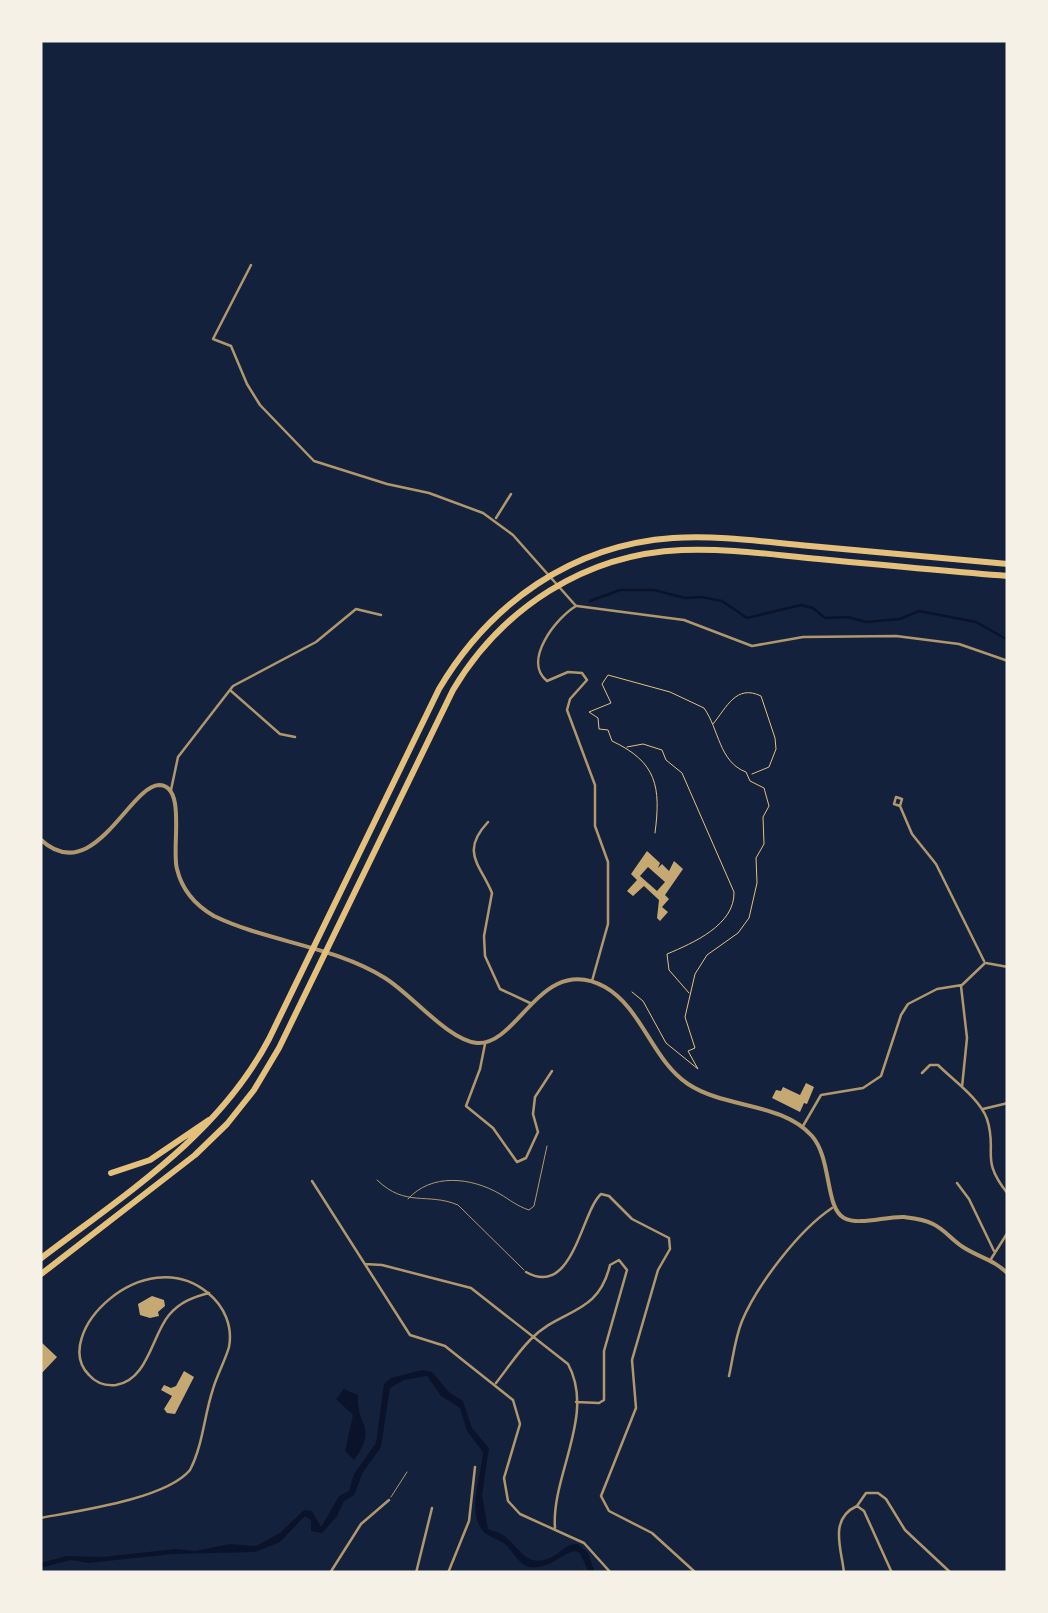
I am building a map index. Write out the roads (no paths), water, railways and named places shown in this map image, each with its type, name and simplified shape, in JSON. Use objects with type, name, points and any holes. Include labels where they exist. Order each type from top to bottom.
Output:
[{"type":"highway","points":[[40,1259],[180,1150],[226,1107],[244,1083],[274,1030],[440,689],[472,640],[525,590],[568,565],[626,545],[688,538],[1008,564]]},
{"type":"highway","points":[[40,1274],[195,1154],[247,1099],[278,1048],[453,690],[486,642],[533,600],[577,575],[635,556],[696,549],[1008,576]]},
{"type":"highway","points":[[111,1172],[140,1165],[162,1153],[226,1107]]},
{"type":"street","points":[[251,266],[213,339],[231,346],[260,406],[314,461],[387,484],[430,492],[494,520],[513,535],[576,606],[684,620],[752,646],[803,637],[887,636],[959,644],[1008,660]]},
{"type":"street","points":[[494,520],[511,494]]},
{"type":"street","points":[[576,606],[549,633],[539,667],[547,681],[572,672],[582,673],[586,678],[585,685],[570,699],[567,710],[595,785],[595,826],[607,856],[610,889],[607,930],[591,982]]},
{"type":"street","points":[[381,614],[356,610],[316,642],[237,682],[178,757],[171,790],[176,802],[175,863],[190,897],[214,916],[362,966],[392,982],[459,1037],[485,1043],[503,1034],[530,1002],[557,986],[591,982],[617,997],[660,1057],[686,1082],[714,1096],[778,1114],[802,1127],[824,1156],[833,1208],[844,1218],[924,1220],[1008,1274]]},
{"type":"street","points":[[230,690],[280,734],[294,737]]},
{"type":"street","points":[[40,838],[58,851],[80,850],[116,824],[150,787],[162,785],[171,790]]},
{"type":"street","points":[[900,806],[912,834],[936,864],[985,963]]},
{"type":"street","points":[[488,822],[478,835],[474,855],[492,899],[486,922],[485,956],[500,989],[530,1002]]},
{"type":"street","points":[[40,867],[40,886]]},
{"type":"street","points":[[802,1127],[822,1094],[857,1090],[881,1076],[901,1015],[910,1001],[937,989],[962,985],[985,963]]},
{"type":"street","points":[[985,963],[1008,968]]},
{"type":"street","points":[[962,985],[960,996],[968,1038],[962,1089]]},
{"type":"street","points":[[485,1043],[480,1070],[466,1106],[493,1128],[517,1162],[526,1158],[538,1132],[534,1101],[552,1071]]},
{"type":"street","points":[[922,1073],[936,1064],[981,1110],[988,1126],[991,1170],[1008,1194]]},
{"type":"street","points":[[981,1110],[1008,1103]]},
{"type":"street","points":[[312,1181],[411,1336],[446,1346],[513,1400],[520,1418],[504,1478],[506,1496],[520,1514],[584,1543],[611,1573]]},
{"type":"street","points":[[957,1183],[970,1200],[994,1251]]},
{"type":"street","points":[[526,1272],[535,1278],[546,1277],[562,1266],[582,1238],[594,1201],[601,1194],[609,1196],[632,1219],[668,1238],[670,1249],[658,1270],[632,1360],[636,1405],[601,1496],[609,1510],[652,1534],[696,1573]]},
{"type":"street","points":[[729,1376],[740,1326],[756,1295],[796,1243],[833,1208]]},
{"type":"street","points":[[991,1261],[1008,1232]]},
{"type":"street","points":[[495,1385],[534,1335],[596,1297],[612,1262],[617,1260],[625,1263],[626,1275],[604,1351],[604,1400],[575,1402]]},
{"type":"street","points":[[365,1264],[373,1262],[465,1285],[534,1335],[570,1367],[574,1435],[555,1499],[555,1529]]},
{"type":"street","points":[[40,1518],[158,1492],[186,1474],[196,1457],[212,1390],[230,1343],[226,1316],[208,1293],[191,1282],[170,1277],[148,1277],[128,1284],[108,1300],[84,1332],[79,1350],[82,1367],[90,1378],[118,1385],[128,1381],[140,1369],[172,1311],[189,1299],[208,1293]]},
{"type":"street","points":[[448,1573],[469,1521],[475,1467]]},
{"type":"street","points":[[844,1573],[838,1530],[846,1512],[866,1493],[880,1494],[894,1508],[904,1530],[951,1573]]},
{"type":"street","points":[[330,1573],[361,1524],[389,1500]]},
{"type":"street","points":[[856,1506],[864,1511],[892,1573]]},
{"type":"street","points":[[416,1573],[432,1508]]},
{"type":"lane","points":[[408,1199],[415,1190],[436,1181],[460,1181],[488,1188],[528,1210],[534,1206],[547,1146]]},
{"type":"lane","points":[[378,1180],[408,1199],[446,1200],[458,1205],[526,1272]]},
{"type":"lane","points":[[389,1500],[407,1472]]},
{"type":"water","points":[[422,1370],[432,1372],[450,1393],[463,1401],[472,1428],[489,1448],[482,1495],[488,1529],[504,1536],[526,1557],[536,1561],[578,1544],[588,1553],[595,1573],[589,1573],[580,1553],[575,1551],[544,1566],[529,1567],[505,1544],[482,1530],[475,1502],[483,1452],[467,1431],[460,1408],[441,1396],[427,1376],[404,1380],[390,1388],[381,1447],[363,1472],[354,1495],[344,1501],[322,1533],[311,1531],[311,1520],[305,1516],[280,1542],[255,1552],[173,1554],[88,1563],[71,1560],[40,1568],[40,1563],[67,1556],[195,1551],[230,1544],[256,1546],[280,1533],[304,1510],[312,1511],[321,1527],[339,1496],[349,1491],[354,1474],[376,1443],[384,1384],[391,1378]]},
{"type":"water","points":[[344,1389],[358,1395],[366,1433],[354,1460],[345,1451],[353,1415],[336,1399]]},
{"type":"waterway","points":[[590,601],[620,590],[654,590],[722,601],[747,618],[801,605],[813,608],[825,618],[848,617],[866,622],[900,619],[919,611],[976,622],[1008,640]]}]
